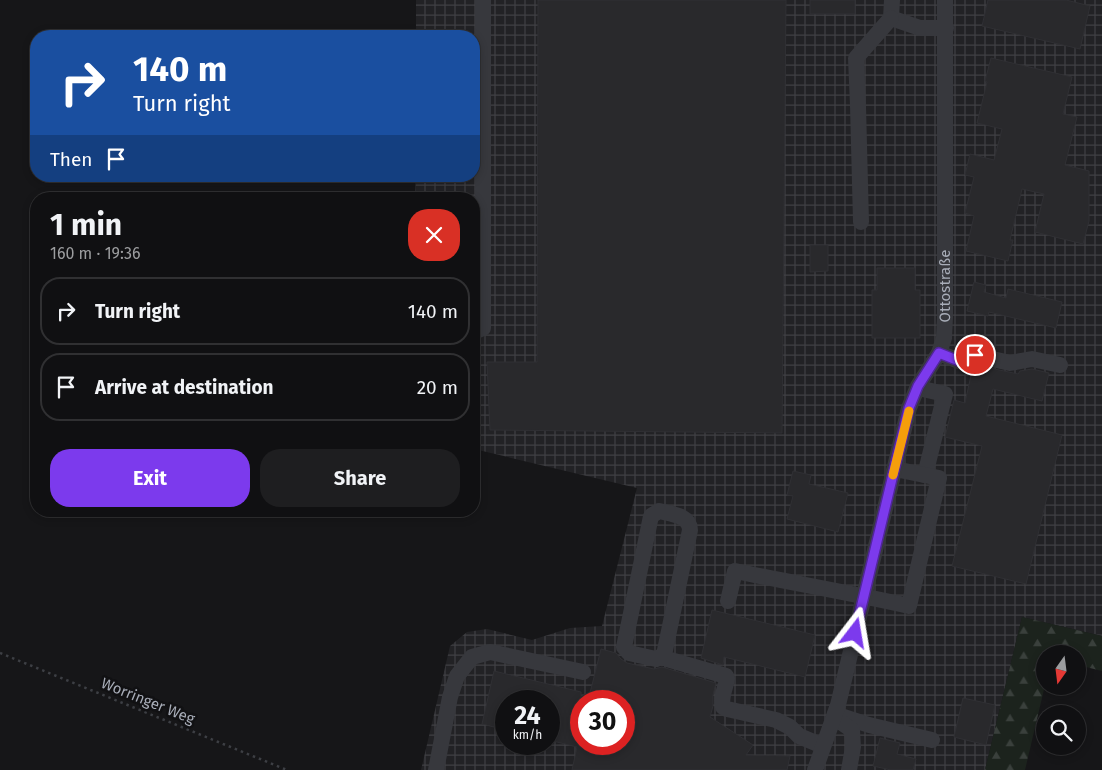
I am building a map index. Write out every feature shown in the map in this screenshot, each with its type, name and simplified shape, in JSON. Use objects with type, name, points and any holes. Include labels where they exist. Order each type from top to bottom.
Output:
[{"type":"street","points":[[480,329],[483,328],[483,0]]},
{"type":"street","points":[[861,222],[856,58],[891,18],[892,0]]},
{"type":"street","name":"Ottostraße","points":[[815,770],[835,712],[909,408],[918,388],[939,353],[944,338],[946,0]]},
{"type":"street","points":[[891,18],[920,28],[946,28]]},
{"type":"street","points":[[939,353],[959,361],[975,355],[1010,363],[1032,359],[1060,365]]},
{"type":"street","points":[[918,388],[945,394],[925,476]]},
{"type":"street","points":[[728,601],[735,571],[909,606],[939,478],[895,469]]},
{"type":"street","points":[[659,511],[681,516],[688,520],[690,525],[664,656],[656,659],[629,653],[624,647],[651,516],[659,511]]},
{"type":"street","points":[[436,770],[450,697],[457,676],[472,657],[490,652],[583,672]]},
{"type":"street","points":[[664,656],[667,659],[726,676],[721,702],[723,707],[776,720],[790,727],[800,736],[823,746]]},
{"type":"street","points":[[835,712],[869,725],[932,740]]},
{"type":"street","points":[[835,712],[852,730],[853,747],[849,770]]},
{"type":"path","name":"Worringer Weg","points":[[0,652],[287,770]]},
{"type":"shaded area","points":[[416,0],[1102,0],[1102,636],[1022,617],[985,770],[421,770],[450,646],[467,632],[487,629],[532,640],[570,628],[602,626],[637,488],[480,450],[480,192],[415,192],[416,182],[480,182],[480,30],[416,30]]},
{"type":"green space","points":[[1022,617],[1102,636],[1102,671],[1086,667],[1086,645],[1036,645],[1036,695],[1043,695],[1040,705],[1036,705],[1036,723],[1025,770],[985,770]]},
{"type":"building","points":[[538,0],[786,0],[782,433],[490,430],[487,362],[537,362]]},
{"type":"building","points":[[810,0],[855,0],[855,14],[810,14]]},
{"type":"building","points":[[988,0],[1066,0],[1090,6],[1080,49],[982,26]]},
{"type":"building","points":[[991,58],[1072,77],[1063,114],[1077,117],[1065,165],[1089,171],[1089,221],[1083,244],[1035,232],[1044,194],[1022,189],[1010,240],[1013,240],[1008,261],[966,251],[974,216],[965,213],[974,177],[965,175],[970,154],[994,160],[1002,129],[977,123]]},
{"type":"building","points":[[810,245],[828,245],[828,271],[810,272]]},
{"type":"building","points":[[877,268],[915,268],[915,290],[920,290],[920,338],[872,338],[872,290],[877,290]]},
{"type":"building","points":[[974,282],[986,285],[984,292],[1006,298],[1008,289],[1062,302],[1056,328],[989,312],[988,316],[967,311]]},
{"type":"building","points":[[976,365],[1018,374],[1020,371],[1032,369],[1049,373],[1042,401],[993,389],[986,416],[1062,435],[1026,584],[952,566],[982,446],[945,437],[954,400],[965,403],[973,366]]},
{"type":"building","points":[[793,471],[811,475],[809,484],[848,493],[838,532],[787,519],[793,496],[787,495]]},
{"type":"building","points":[[712,610],[815,635],[805,677],[724,657],[723,665],[701,658]]},
{"type":"building","points":[[601,649],[616,653],[627,663],[654,669],[662,667],[716,683],[710,717],[753,745],[746,755],[790,756],[787,770],[572,770],[575,755],[635,755],[635,690],[591,690]]},
{"type":"building","points":[[494,671],[573,690],[570,690],[570,745],[560,743],[560,690],[495,690],[495,727],[482,724]]},
{"type":"building","points":[[963,698],[995,705],[986,745],[954,737]]},
{"type":"building","points":[[880,738],[900,743],[897,754],[916,759],[913,770],[891,770],[873,766]]},
{"type":"slow traffic","points":[[893,475],[909,411]]},
{"type":"route","points":[[855,633],[909,408],[918,386],[939,353],[959,361],[975,355]]}]
